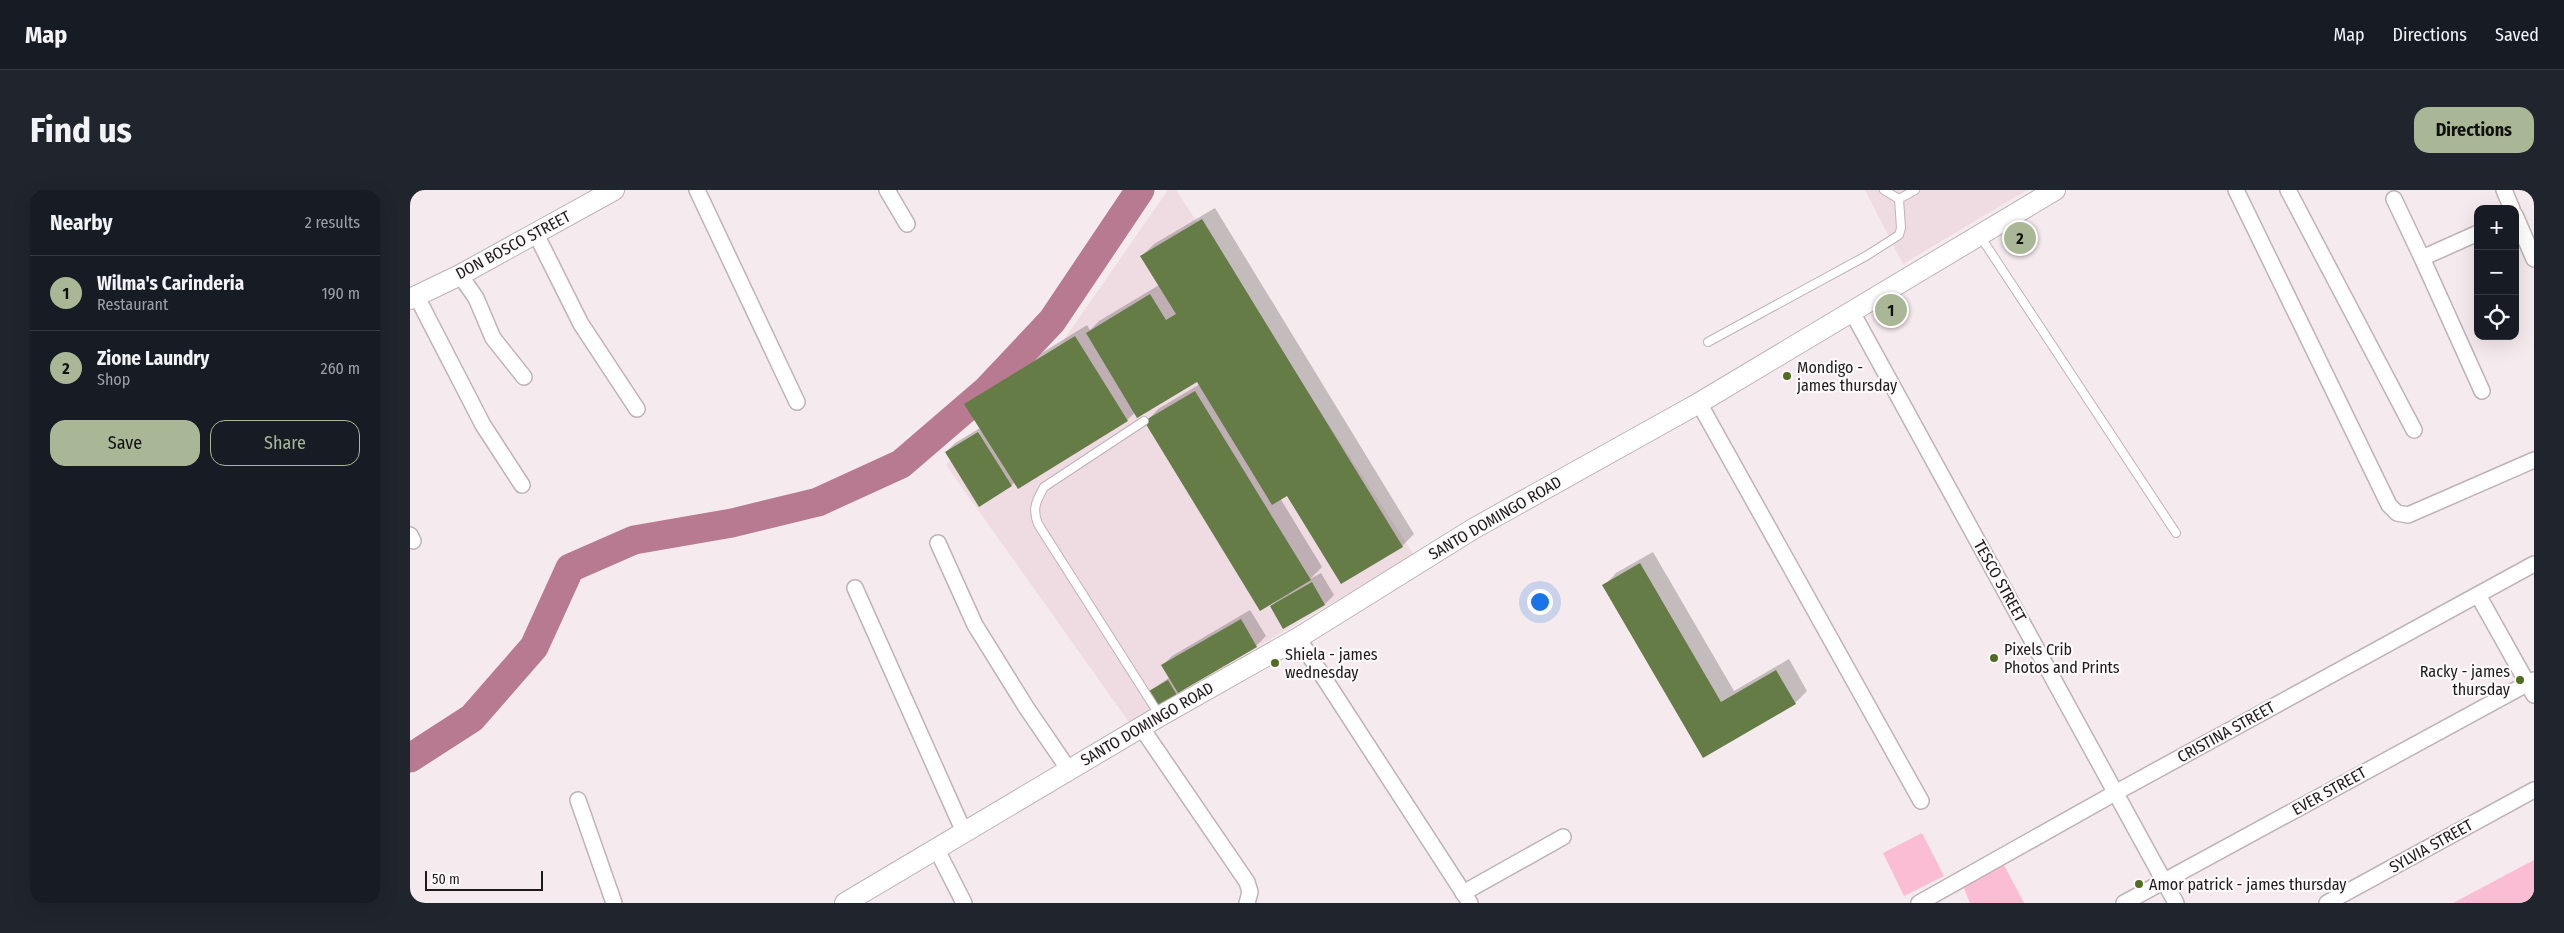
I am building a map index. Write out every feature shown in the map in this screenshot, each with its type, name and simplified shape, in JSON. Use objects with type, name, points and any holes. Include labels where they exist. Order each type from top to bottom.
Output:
[{"type":"street","name":"DON BOSCO STREET","points":[[413,297],[460,275],[614,190]]},
{"type":"street","points":[[697,190],[797,402]]},
{"type":"street","points":[[887,190],[907,224]]},
{"type":"street","name":"SANTO DOMINGO ROAD","points":[[845,903],[1141,727],[1298,638],[1473,529],[1699,403],[2055,190]]},
{"type":"street","points":[[2236,190],[2389,504],[2397,513],[2408,515],[2534,460]]},
{"type":"street","points":[[2288,190],[2414,430]]},
{"type":"street","points":[[2504,190],[2510,205]]},
{"type":"street","points":[[2394,198],[2482,391]]},
{"type":"street","points":[[2519,225],[2534,259]]},
{"type":"street","points":[[536,234],[581,324],[637,409]]},
{"type":"street","points":[[2422,258],[2474,235]]},
{"type":"street","points":[[460,275],[476,298],[494,338],[524,377]]},
{"type":"street","points":[[413,297],[483,425],[522,485]]},
{"type":"street","name":"TESCO STREET","points":[[1852,312],[2176,903]]},
{"type":"street","points":[[1699,403],[1922,801]]},
{"type":"street","points":[[938,543],[975,625],[1026,707],[1069,770]]},
{"type":"street","name":"CRISTINA STREET","points":[[1919,903],[2534,564]]},
{"type":"street","points":[[855,588],[964,832]]},
{"type":"street","points":[[2478,594],[2532,686]]},
{"type":"street","points":[[1298,638],[1467,898],[1563,837]]},
{"type":"street","name":"EVER STREET","points":[[2124,903],[2532,686]]},
{"type":"street","points":[[1141,727],[1247,882],[1250,892],[1248,903]]},
{"type":"street","name":"SYLVIA STREET","points":[[2327,903],[2534,790]]},
{"type":"street","points":[[578,800],[614,903]]},
{"type":"street","points":[[937,850],[964,903]]},
{"type":"lane","points":[[1884,190],[1899,199]]},
{"type":"lane","points":[[1899,199],[1915,190]]},
{"type":"lane","points":[[1708,342],[1866,256],[1899,235],[1901,228],[1899,199]]},
{"type":"lane","points":[[1979,235],[2176,534]]},
{"type":"lane","points":[[1144,421],[1044,487],[1036,500],[1034,512],[1038,524],[1160,716]]},
{"type":"shaded area","points":[[1168,190],[1176,190],[1414,555],[1129,722],[946,465],[992,422],[1052,357]]},
{"type":"shaded area","points":[[1865,190],[2027,190],[1903,264]]},
{"type":"shaded area","points":[[1922,833],[1944,876],[1904,896],[1883,853]]},
{"type":"shaded area","points":[[2534,860],[2534,903],[2453,903]]},
{"type":"shaded area","points":[[2004,865],[2024,903],[1970,903],[1963,886]]},
{"type":"building","points":[[1202,219],[1403,547],[1341,584],[1287,496],[1272,505],[1197,382],[1137,418],[1086,333],[1150,294],[1166,320],[1176,314],[1140,256]]},
{"type":"building","points":[[1075,336],[1128,421],[1018,489],[964,404]]},
{"type":"building","points":[[1195,391],[1311,580],[1260,611],[1144,421]]},
{"type":"building","points":[[978,432],[1012,486],[979,507],[945,452]]},
{"type":"building","points":[[1640,563],[1721,702],[1776,670],[1796,704],[1703,758],[1602,585]]},
{"type":"building","points":[[1312,582],[1325,605],[1283,629],[1270,606]]},
{"type":"building","points":[[1241,619],[1257,647],[1178,693],[1161,665]]},
{"type":"building","points":[[1168,680],[1180,700],[1155,715],[1142,695]]},
{"type":"waterway","points":[[410,758],[472,718],[534,647],[570,568],[634,540],[732,523],[818,502],[901,464],[987,390],[1052,321],[1140,190]]},
{"type":"place","name":"Zione Laundry","points":[[2020,238]]},
{"type":"place","name":"Wilma's Carinderia","points":[[1891,310]]},
{"type":"place","name":"Mondigo - james thursday","points":[[1787,376]]},
{"type":"place","name":"Pixels Crib Photos and Prints","points":[[1994,658]]},
{"type":"place","name":"Shiela - james wednesday","points":[[1275,663]]},
{"type":"place","name":"Racky - james thursday","points":[[2520,680]]},
{"type":"place","name":"Amor patrick - james thursday","points":[[2139,884]]}]
